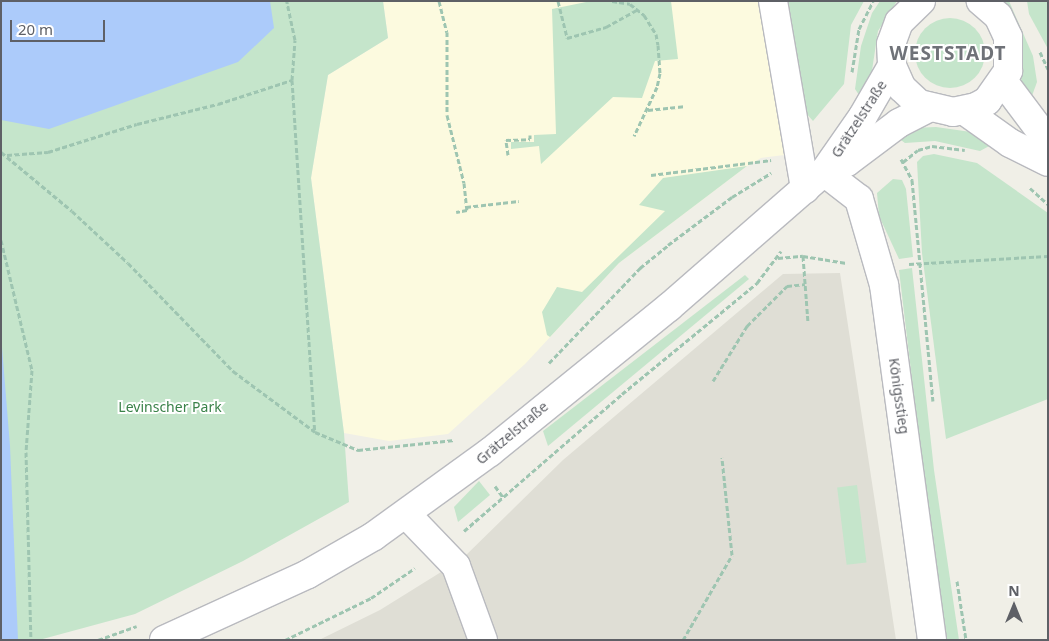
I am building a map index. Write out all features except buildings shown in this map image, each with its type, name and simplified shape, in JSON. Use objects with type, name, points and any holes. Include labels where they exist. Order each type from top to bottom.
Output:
[{"type":"street","points":[[773,1],[800,156],[814,180]]},
{"type":"street","points":[[920,1],[899,22],[891,44],[892,66],[902,88],[919,104],[930,108],[964,111],[1010,143],[1048,162]]},
{"type":"street","points":[[964,111],[987,100],[1003,81],[1010,60],[1008,37],[998,16],[981,1]]},
{"type":"street","name":"Grätzelstraße","points":[[164,640],[308,574],[374,536],[490,452],[669,306],[814,180],[863,116],[892,66]]},
{"type":"street","points":[[1003,81],[1048,141]]},
{"type":"street","name":"Grätzelstraße","points":[[814,180],[847,162],[899,123],[930,108]]},
{"type":"street","name":"Königsstieg","points":[[814,180],[859,199],[884,285],[932,640]]},
{"type":"street","points":[[406,514],[456,566],[483,640]]},
{"type":"path","points":[[288,1],[294,40],[292,80],[315,432]]},
{"type":"path","points":[[439,1],[447,32],[447,115],[467,210],[456,212]]},
{"type":"path","points":[[558,1],[567,38],[606,27],[638,9]]},
{"type":"path","points":[[612,1],[638,9],[656,34],[660,73],[648,110],[634,136]]},
{"type":"path","points":[[851,82],[859,29],[873,1]]},
{"type":"path","points":[[6,155],[48,152],[137,124],[218,104],[292,80]]},
{"type":"path","points":[[648,110],[684,106]]},
{"type":"path","points":[[508,155],[506,140],[530,139],[530,135]]},
{"type":"path","points":[[933,407],[912,180],[903,162],[918,150],[932,146],[971,152]]},
{"type":"path","points":[[1,152],[128,263],[233,371],[315,432],[358,450],[462,439],[454,444]]},
{"type":"path","points":[[651,175],[800,156]]},
{"type":"path","points":[[542,368],[640,268],[732,197],[800,156]]},
{"type":"path","points":[[1027,185],[1048,204]]},
{"type":"path","points":[[466,207],[519,201]]},
{"type":"path","points":[[1,240],[32,370],[26,452],[31,640]]},
{"type":"path","points":[[803,256],[808,324]]},
{"type":"path","points":[[285,640],[371,598],[440,550],[622,394],[757,283],[777,258],[803,256],[844,263],[868,272],[884,285]]},
{"type":"path","points":[[920,263],[1048,256]]},
{"type":"path","points":[[713,381],[747,326],[787,286],[805,284]]},
{"type":"path","points":[[683,640],[732,556],[722,458]]},
{"type":"path","points":[[956,572],[966,640]]},
{"type":"path","points":[[98,640],[143,624]]},
{"type":"shaded area","points":[[383,1],[765,1],[784,155],[761,158],[747,166],[619,263],[525,364],[448,434],[389,441],[344,433],[311,178],[328,75],[388,38]]},
{"type":"shaded area","points":[[840,273],[896,640],[319,640],[380,610],[462,559],[563,460],[783,274]]},
{"type":"green space","name":"Levinscher Park","points":[[1,1],[383,1],[388,38],[328,75],[311,178],[344,433],[349,502],[243,561],[135,614],[39,640],[1,640]]},
{"type":"green space","points":[[591,1],[671,1],[678,59],[655,61],[642,98],[613,97],[541,164],[539,146],[511,149],[511,142],[534,142],[534,135],[556,134],[552,9]]},
{"type":"green space","points":[[783,1],[864,1],[851,25],[844,84],[813,121],[805,112]]},
{"type":"green space","points":[[880,1],[897,1],[878,31],[871,77],[861,98],[855,89],[861,46],[872,13]]},
{"type":"green space","points":[[997,1],[1009,1],[1033,56],[1037,82],[1029,104]]},
{"type":"green space","points":[[1027,1],[1048,1],[1048,49],[1029,14]]},
{"type":"green space","points":[[950,18],[963,21],[975,28],[982,40],[985,53],[982,66],[975,78],[963,85],[950,88],[937,85],[925,78],[918,66],[915,53],[918,40],[925,28],[937,21]]},
{"type":"green space","points":[[936,127],[971,132],[993,144],[980,151],[935,141],[905,143],[898,138],[912,128]]},
{"type":"green space","points":[[934,154],[977,163],[1048,213],[1048,399],[946,439],[922,253],[917,162],[923,156]]},
{"type":"green space","points":[[747,166],[619,263],[550,337],[547,335],[542,312],[557,287],[582,292],[665,211],[639,205],[663,178]]},
{"type":"green space","points":[[893,179],[902,180],[906,189],[913,257],[899,259],[879,216],[877,193]]},
{"type":"green space","points":[[912,268],[934,470],[959,640],[947,640],[923,472],[899,270]]},
{"type":"green space","points":[[745,275],[749,279],[548,446],[543,431]]},
{"type":"green space","points":[[479,481],[490,495],[458,522],[454,507]]},
{"type":"green space","points":[[857,485],[867,562],[847,565],[837,487]]},
{"type":"water","points":[[1,1],[270,1],[274,28],[238,62],[49,129],[1,120]]},
{"type":"water","points":[[1,335],[10,446],[18,640],[1,640]]},
{"type":"district","name":"WESTSTADT","points":[[948,54]]}]
